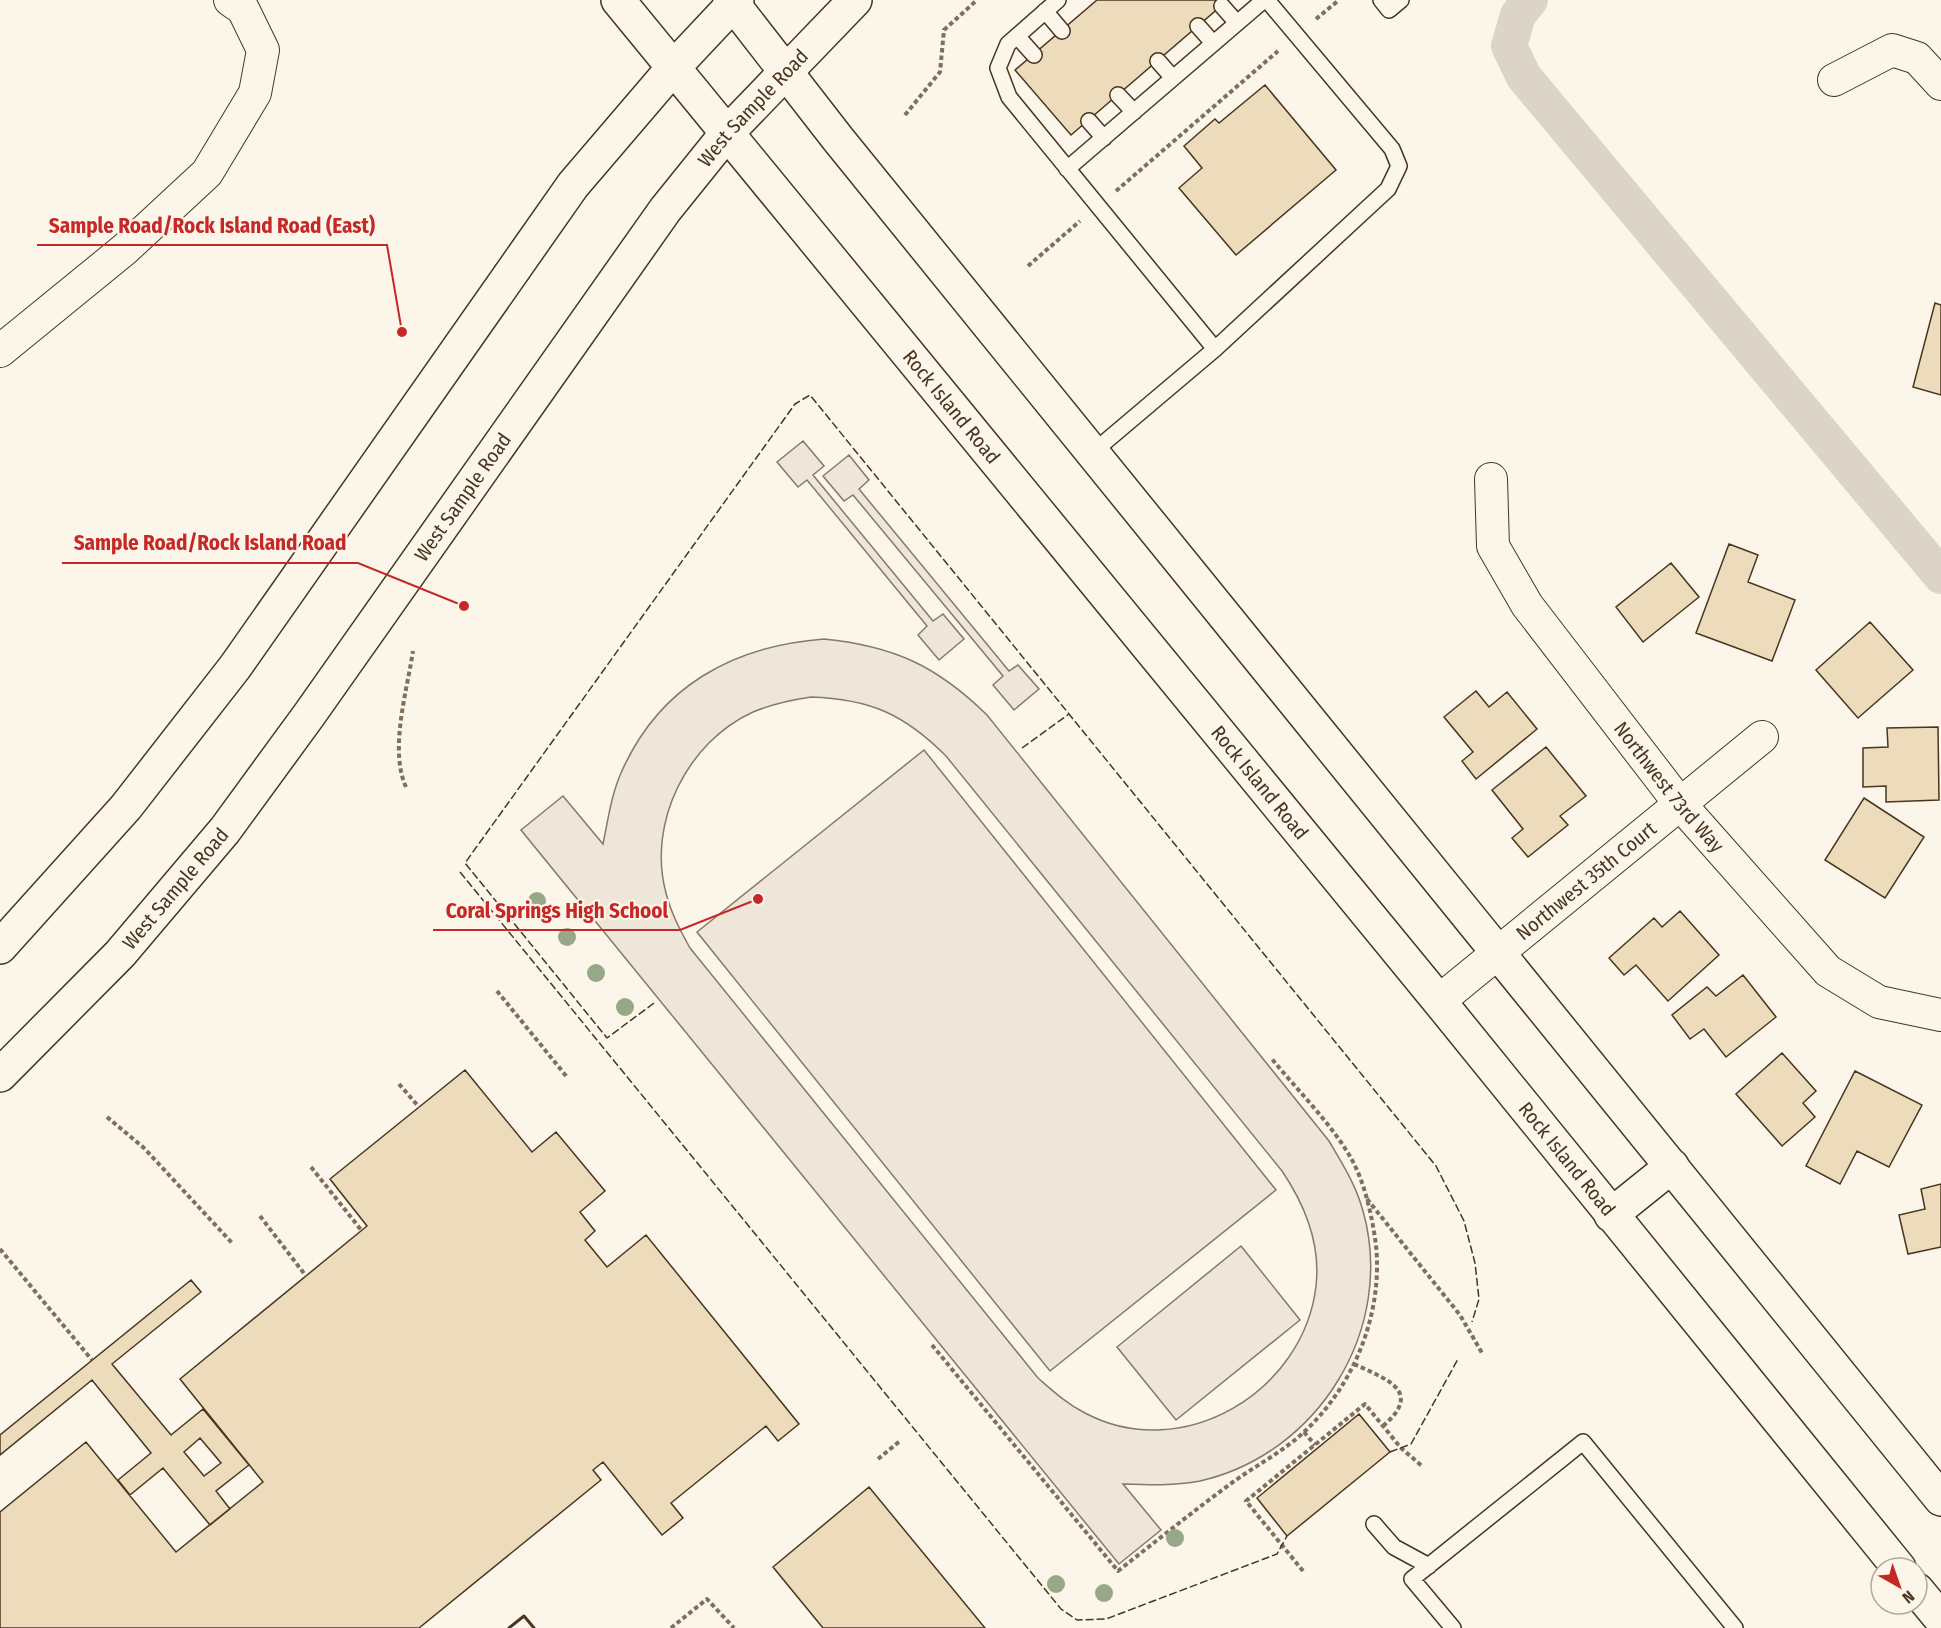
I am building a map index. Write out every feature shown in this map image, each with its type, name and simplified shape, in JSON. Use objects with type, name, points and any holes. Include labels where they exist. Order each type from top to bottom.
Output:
[{"type":"main road","name":"Rock Island Road","points":[[618,0],[1439,1001],[1889,1556]]},
{"type":"main road","name":"West Sample Road","points":[[0,1075],[120,954],[225,830],[309,715],[664,210],[727,133],[785,70],[855,0]]},
{"type":"main road","points":[[0,947],[126,807],[235,667],[573,185],[734,1],[785,70],[1092,453],[1941,1499]]},
{"type":"main road","points":[[1611,1215],[1672,1166]]},
{"type":"main road","points":[[1929,1604],[1941,1619]]},
{"type":"street","points":[[0,351],[125,249],[207,173],[255,93],[263,50],[243,9],[230,0]]},
{"type":"street","points":[[1834,80],[1892,50],[1917,58],[1941,84]]},
{"type":"street","name":"Northwest 73rd Way","points":[[1491,479],[1493,546],[1527,605],[1680,804],[1828,971],[1879,1002],[1941,1015]]},
{"type":"street","name":"Northwest 35th Court","points":[[1439,1001],[1762,737]]},
{"type":"lane","points":[[1059,0],[1008,44],[998,68],[1009,97],[1215,349]]},
{"type":"lane","points":[[1067,169],[1266,0],[1392,149],[1399,166],[1388,189],[1215,349],[1092,453]]},
{"type":"lane","points":[[1381,0],[1389,10],[1401,0]]},
{"type":"lane","points":[[1222,6],[1237,23]]},
{"type":"lane","points":[[1045,11],[1062,31]]},
{"type":"lane","points":[[1198,26],[1213,44]]},
{"type":"lane","points":[[1017,36],[1034,55]]},
{"type":"lane","points":[[1158,61],[1173,78]]},
{"type":"lane","points":[[1118,94],[1134,112]]},
{"type":"lane","points":[[1089,121],[1104,138]]},
{"type":"lane","points":[[1453,1628],[1412,1579],[1583,1442],[1735,1628]]},
{"type":"lane","points":[[1374,1524],[1394,1547],[1429,1566]]},
{"type":"path","points":[[905,115],[940,72],[944,30],[977,0]]},
{"type":"path","points":[[1028,266],[1339,0]]},
{"type":"path","points":[[406,787],[399,772],[398,746],[413,651]]},
{"type":"path","points":[[497,991],[567,1077]]},
{"type":"path","points":[[932,1346],[1118,1571],[1229,1485],[1304,1432],[1335,1396],[1362,1346],[1376,1290],[1377,1259],[1366,1198],[1351,1159],[1272,1059]]},
{"type":"path","points":[[399,1084],[419,1107]]},
{"type":"path","points":[[107,1117],[144,1148],[232,1243]]},
{"type":"path","points":[[311,1167],[362,1231]]},
{"type":"path","points":[[1366,1198],[1460,1315],[1482,1353]]},
{"type":"path","points":[[260,1216],[306,1275]]},
{"type":"path","points":[[0,1249],[92,1360]]},
{"type":"path","points":[[1354,1364],[1387,1380],[1401,1396],[1402,1405],[1395,1415],[1382,1426]]},
{"type":"path","points":[[1303,1571],[1246,1501],[1365,1404],[1401,1448],[1422,1466]]},
{"type":"path","points":[[1304,1432],[1315,1445]]},
{"type":"path","points":[[878,1459],[900,1441]]},
{"type":"path","points":[[672,1628],[707,1599],[734,1628]]},
{"type":"shaded area","points":[[803,441],[824,466],[813,475],[933,621],[943,614],[964,639],[939,660],[918,635],[927,626],[807,480],[798,487],[777,462]]},
{"type":"shaded area","points":[[849,455],[869,480],[859,489],[1009,671],[1018,665],[1039,689],[1014,710],[993,685],[1003,676],[853,495],[844,501],[823,476]]},
{"type":"shaded area","points":[[824,639],[849,642],[893,653],[932,671],[969,698],[987,715],[1329,1141],[1357,1192],[1363,1211],[1370,1255],[1368,1299],[1357,1341],[1338,1380],[1313,1415],[1280,1444],[1243,1466],[1190,1483],[1123,1484],[1161,1530],[1119,1564],[521,830],[563,796],[603,844],[612,799],[621,773],[637,743],[656,716],[678,694],[703,676],[759,651],[791,643]],"holes":[[[811,697],[832,698],[869,705],[900,719],[931,741],[946,756],[1282,1171],[1298,1197],[1314,1240],[1316,1255],[1316,1286],[1307,1324],[1289,1357],[1263,1386],[1233,1408],[1198,1423],[1161,1430],[1123,1427],[1085,1413],[1049,1388],[1038,1378],[690,948],[670,908],[666,893],[662,866],[662,839],[668,813],[691,764],[709,743],[730,726],[753,712]]]},
{"type":"shaded area","points":[[924,750],[1276,1190],[1050,1371],[697,932]]},
{"type":"shaded area","points":[[1241,1246],[1300,1320],[1176,1420],[1117,1347]]},
{"type":"building","points":[[1097,0],[1228,0],[1071,135],[1015,70]]},
{"type":"building","points":[[1265,85],[1336,170],[1236,255],[1179,188],[1202,168],[1184,146],[1215,119],[1219,123]]},
{"type":"building","points":[[1935,303],[1941,305],[1941,395],[1913,387]]},
{"type":"building","points":[[1729,544],[1758,555],[1748,582],[1795,600],[1772,661],[1696,633]]},
{"type":"building","points":[[1671,563],[1699,597],[1643,642],[1616,607]]},
{"type":"building","points":[[1870,622],[1913,670],[1858,718],[1816,670]]},
{"type":"building","points":[[1476,691],[1489,707],[1507,692],[1537,729],[1476,779],[1462,761],[1473,752],[1444,717]]},
{"type":"building","points":[[1938,727],[1939,800],[1886,802],[1886,786],[1863,787],[1863,748],[1888,747],[1887,728]]},
{"type":"building","points":[[1546,747],[1586,796],[1560,816],[1568,825],[1528,857],[1512,838],[1523,829],[1492,790]]},
{"type":"building","points":[[1864,798],[1924,837],[1885,898],[1825,860]]},
{"type":"building","points":[[1680,911],[1719,955],[1668,1001],[1636,965],[1624,975],[1609,958],[1654,918],[1662,927]]},
{"type":"building","points":[[1743,975],[1776,1017],[1726,1057],[1704,1029],[1690,1039],[1672,1015],[1707,987],[1716,996]]},
{"type":"building","points":[[1782,1053],[1816,1091],[1803,1103],[1815,1117],[1782,1146],[1736,1094]]},
{"type":"building","points":[[465,1070],[532,1152],[556,1132],[605,1191],[580,1212],[595,1231],[585,1240],[607,1267],[646,1235],[799,1424],[778,1441],[766,1426],[671,1503],[683,1518],[662,1535],[603,1462],[593,1470],[601,1480],[419,1628],[0,1628],[0,1512],[86,1442],[176,1552],[263,1482],[180,1379],[367,1226],[330,1179]]},
{"type":"building","points":[[1855,1071],[1922,1105],[1889,1167],[1857,1151],[1840,1184],[1806,1166]]},
{"type":"building","points":[[1941,1184],[1941,1247],[1908,1254],[1899,1215],[1925,1209],[1921,1189]]},
{"type":"building","points":[[191,1280],[201,1292],[112,1364],[171,1435],[203,1409],[249,1465],[216,1491],[230,1509],[210,1525],[163,1468],[130,1495],[118,1480],[151,1453],[92,1380],[0,1455],[0,1435]],"holes":[[[200,1438],[221,1463],[204,1476],[184,1452]]]},
{"type":"building","points":[[1359,1414],[1390,1452],[1287,1536],[1257,1498]]},
{"type":"building","points":[[869,1487],[985,1628],[823,1628],[773,1567]]},
{"type":"waterway","points":[[1530,0],[1518,15],[1509,46],[1524,77],[1941,576]]},
{"type":"fence","points":[[654,1003],[607,1038],[465,863],[795,404],[810,395],[1436,1166],[1464,1221],[1475,1263],[1479,1299],[1472,1322]]},
{"type":"fence","points":[[1022,748],[1069,714]]},
{"type":"fence","points":[[460,872],[1061,1609],[1077,1620],[1106,1619],[1277,1554],[1287,1536]]},
{"type":"fence","points":[[1390,1452],[1411,1444],[1458,1359]]},
{"type":"wall","points":[[509,1628],[524,1616],[534,1628]]},
{"type":"place","name":"Sample Road/Rock Island Road (East)","points":[[402,332]]},
{"type":"place","name":"Sample Road/Rock Island Road","points":[[464,606]]},
{"type":"place","name":"Coral Springs High School","points":[[758,899]]}]
